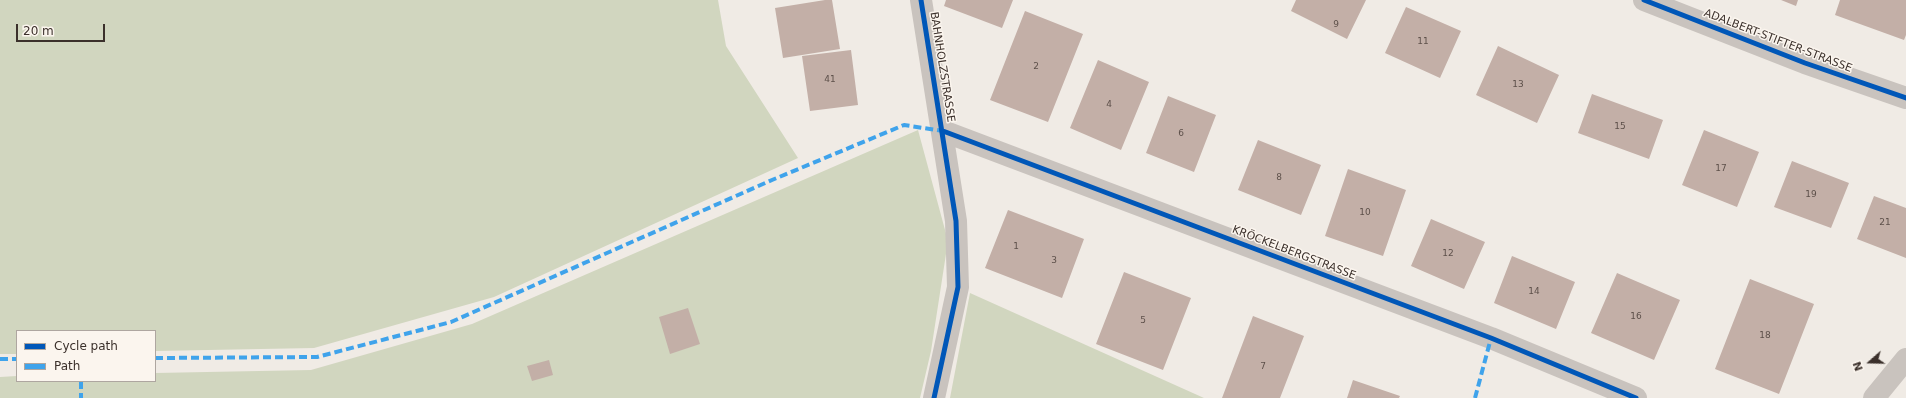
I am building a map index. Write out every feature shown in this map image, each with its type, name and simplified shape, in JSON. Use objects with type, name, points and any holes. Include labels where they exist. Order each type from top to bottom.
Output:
[{"type":"street","name":"BAHNHOLZSTRASSE","points":[[921,0],[956,220],[958,287],[934,398]]},
{"type":"street","name":"ADALBERT-STIFTER-STRASSE","points":[[1644,0],[1805,62],[1906,98]]},
{"type":"street","name":"KRÖCKELBERGSTRASSE","points":[[943,132],[1490,338],[1636,398]]},
{"type":"street","points":[[1874,398],[1906,359]]},
{"type":"green space","points":[[0,0],[718,0],[726,46],[798,158],[494,297],[314,348],[156,351],[156,330],[16,330],[16,354],[0,354]]},
{"type":"green space","points":[[918,130],[948,241],[931,351],[920,398],[0,398],[0,377],[16,376],[16,382],[156,382],[156,373],[311,370],[472,324]]},
{"type":"green space","points":[[970,293],[1204,398],[950,398]]},
{"type":"building","points":[[832,0],[840,49],[783,58],[775,8]]},
{"type":"building","points":[[946,0],[1013,0],[1002,28],[944,6]]},
{"type":"building","points":[[1296,0],[1366,0],[1347,39],[1291,11]]},
{"type":"building","points":[[1781,0],[1798,0],[1796,6]]},
{"type":"building","points":[[1840,0],[1906,0],[1906,35],[1904,40],[1835,15]]},
{"type":"building","points":[[1406,7],[1461,31],[1440,78],[1385,53]]},
{"type":"building","points":[[1025,11],[1083,34],[1048,122],[990,100]]},
{"type":"building","points":[[1498,46],[1559,75],[1537,123],[1476,95]]},
{"type":"building","points":[[851,50],[858,105],[810,111],[802,56]]},
{"type":"building","points":[[1098,60],[1149,82],[1121,150],[1070,128]]},
{"type":"building","points":[[1592,94],[1663,120],[1649,159],[1578,133]]},
{"type":"building","points":[[1168,96],[1216,115],[1194,172],[1146,153]]},
{"type":"building","points":[[1704,130],[1759,152],[1737,207],[1682,185]]},
{"type":"building","points":[[1258,140],[1321,165],[1301,215],[1238,190]]},
{"type":"building","points":[[1792,161],[1849,183],[1831,228],[1774,207]]},
{"type":"building","points":[[1348,169],[1406,190],[1383,256],[1325,236]]},
{"type":"building","points":[[1874,196],[1906,208],[1906,258],[1857,239]]},
{"type":"building","points":[[1008,210],[1084,239],[1062,298],[985,268]]},
{"type":"building","points":[[1431,219],[1485,242],[1464,289],[1411,266]]},
{"type":"building","points":[[1512,256],[1575,282],[1556,329],[1494,303]]},
{"type":"building","points":[[1124,272],[1191,298],[1163,370],[1096,344]]},
{"type":"building","points":[[1617,273],[1680,300],[1654,360],[1591,333]]},
{"type":"building","points":[[1750,279],[1814,304],[1779,394],[1715,369]]},
{"type":"building","points":[[688,308],[700,344],[670,354],[659,317]]},
{"type":"building","points":[[1253,316],[1304,336],[1280,398],[1222,398]]},
{"type":"building","points":[[549,360],[553,375],[532,381],[527,366]]},
{"type":"building","points":[[1353,380],[1400,396],[1399,398],[1347,398]]},
{"type":"marked path","points":[[156,358],[317,357],[451,322],[772,180],[904,125],[943,131]]},
{"type":"marked path","points":[[1475,398],[1491,338]]},
{"type":"marked path","points":[[0,359],[16,359]]},
{"type":"marked path","points":[[81,382],[81,398]]},
{"type":"cycle path","points":[[921,0],[956,221],[958,287],[934,398]]},
{"type":"cycle path","points":[[1644,0],[1805,63],[1906,98]]},
{"type":"cycle path","points":[[943,131],[1491,338],[1636,398]]}]
